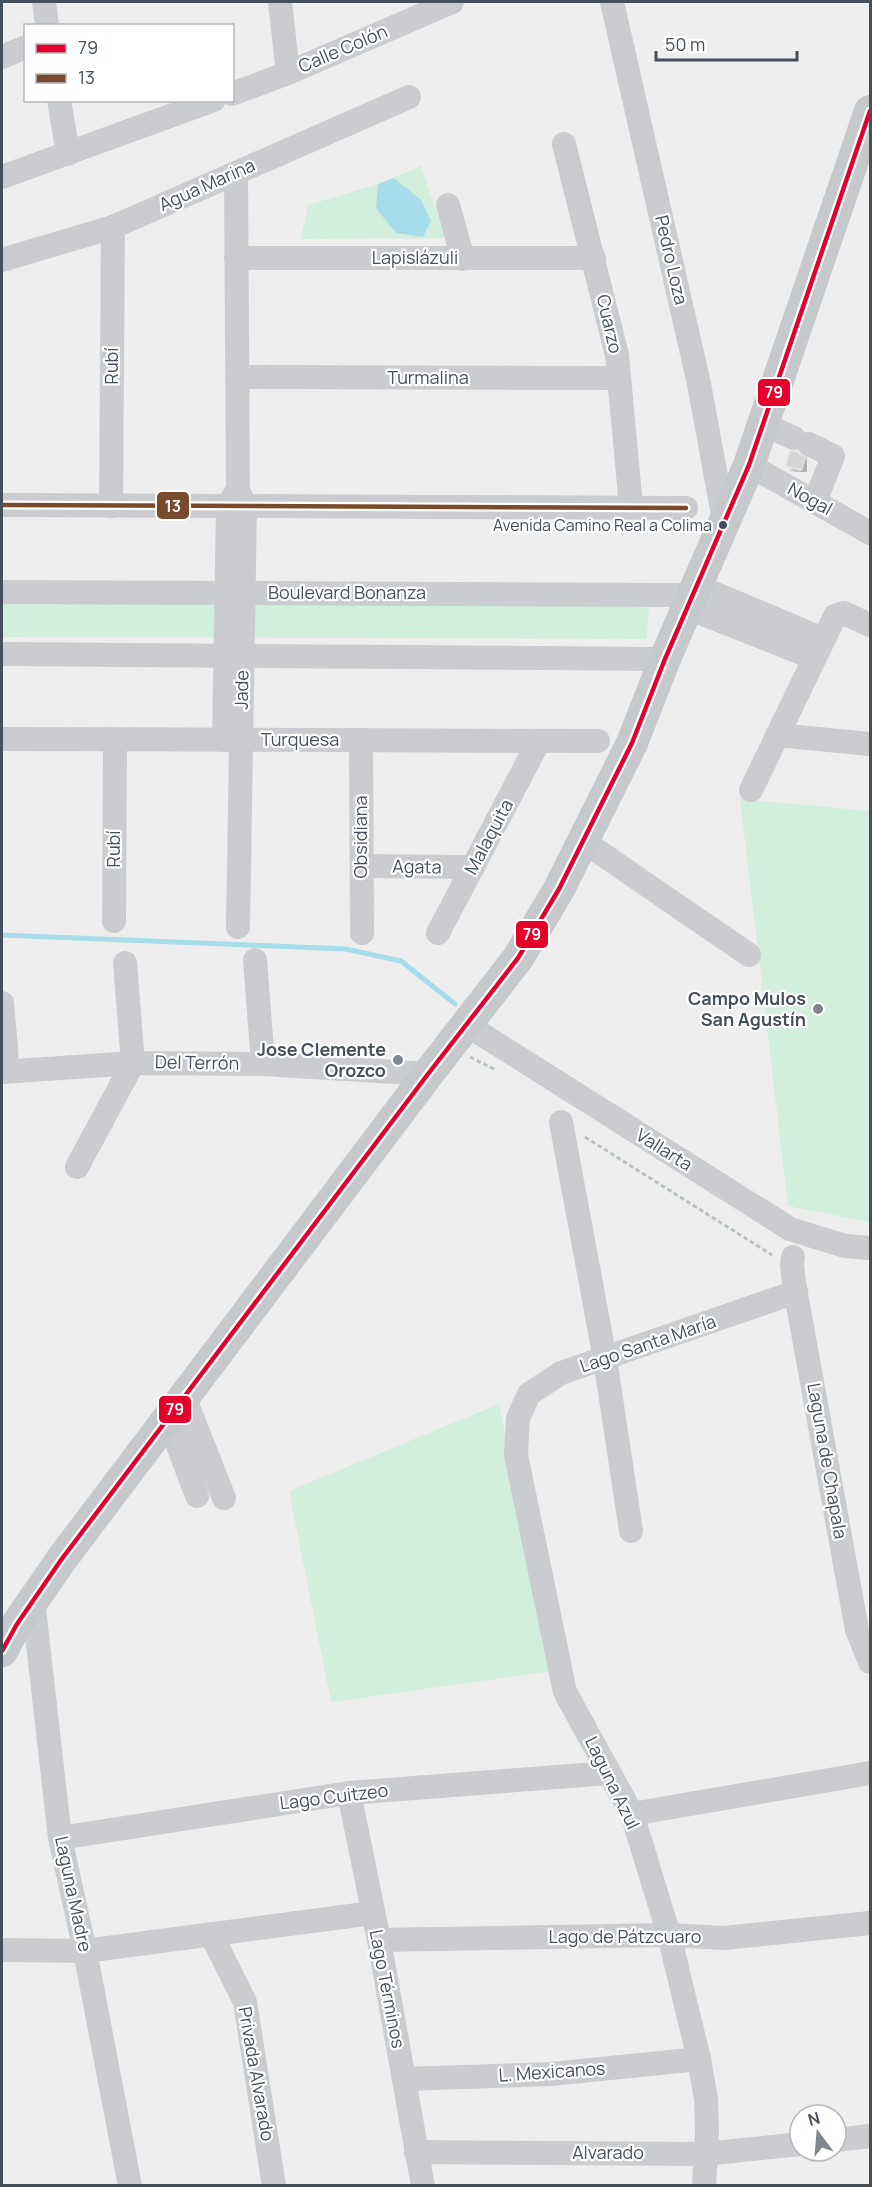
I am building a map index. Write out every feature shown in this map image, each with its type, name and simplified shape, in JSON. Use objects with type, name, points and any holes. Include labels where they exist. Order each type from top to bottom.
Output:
[{"type":"main road","points":[[2,1651],[61,1560],[518,958],[559,889],[632,743],[665,659],[749,465],[870,111]]},
{"type":"street","points":[[44,2],[47,24]]},
{"type":"street","points":[[280,2],[288,73]]},
{"type":"street","name":"Calle Colón","points":[[234,93],[288,73],[452,2]]},
{"type":"street","name":"Pedro Loza","points":[[612,2],[699,384],[724,520]]},
{"type":"street","points":[[2,57],[24,48]]},
{"type":"street","name":"Agua Marina","points":[[2,261],[113,227],[409,98]]},
{"type":"street","points":[[59,102],[68,154]]},
{"type":"street","points":[[2,177],[68,154],[189,105]]},
{"type":"street","name":"Cuarzo","points":[[564,144],[617,356],[631,507]]},
{"type":"street","name":"Jade","points":[[236,173],[237,500],[232,740],[238,927]]},
{"type":"street","points":[[448,205],[463,258]]},
{"type":"street","name":"Rubí","points":[[111,506],[113,227]]},
{"type":"street","name":"Lapislázuli","points":[[236,258],[594,258]]},
{"type":"street","name":"Turmalina","points":[[237,377],[619,378]]},
{"type":"street","points":[[763,424],[832,456],[815,502]]},
{"type":"street","name":"Nogal","points":[[749,465],[870,533]]},
{"type":"street","points":[[2,505],[111,506],[237,500],[686,508]]},
{"type":"street","name":"Boulevard Bonanza","points":[[2,592],[692,596]]},
{"type":"street","points":[[692,596],[819,649]]},
{"type":"street","points":[[751,790],[835,616],[844,613],[870,625]]},
{"type":"street","points":[[2,654],[665,659]]},
{"type":"street","points":[[777,735],[870,744]]},
{"type":"street","name":"Turquesa","points":[[2,739],[598,741]]},
{"type":"street","name":"Rubí","points":[[114,921],[116,740]]},
{"type":"street","name":"Obsidiana","points":[[361,741],[362,933]]},
{"type":"street","name":"Malaquita","points":[[438,933],[539,741]]},
{"type":"street","points":[[579,848],[646,892],[678,920],[690,914],[749,955]]},
{"type":"street","name":"Agata","points":[[362,866],[473,867]]},
{"type":"street","points":[[255,960],[263,1064]]},
{"type":"street","points":[[77,1167],[133,1063],[125,963]]},
{"type":"street","points":[[2,1003],[5,1072]]},
{"type":"street","name":"Vallarta","points":[[467,1025],[790,1229],[845,1246],[870,1248]]},
{"type":"street","name":"Del Terrón","points":[[5,1072],[133,1063],[263,1064],[428,1074]]},
{"type":"street","points":[[561,1122],[605,1359],[631,1531]]},
{"type":"street","name":"Laguna de Chapala","points":[[793,1257],[796,1292],[857,1630],[870,1662]]},
{"type":"street","name":"Lago Santa María","points":[[518,1418],[529,1394],[561,1373],[796,1292]]},
{"type":"street","points":[[176,1408],[197,1496]]},
{"type":"street","points":[[176,1408],[224,1498]]},
{"type":"street","name":"Laguna Azul","points":[[518,1418],[516,1455],[565,1692],[632,1814],[669,1935],[699,2059],[706,2099],[704,2186]]},
{"type":"street","name":"Laguna Madre","points":[[33,1600],[60,1838],[85,1951],[130,2186]]},
{"type":"street","name":"Lago Cuitzeo","points":[[60,1838],[350,1793],[609,1773]]},
{"type":"street","points":[[632,1814],[870,1773]]},
{"type":"street","name":"Lago Términos","points":[[350,1793],[404,2079],[419,2185]]},
{"type":"street","points":[[2,1950],[85,1951],[373,1913]]},
{"type":"street","name":"Lago de Pátzcuaro","points":[[379,1940],[669,1935],[724,1938],[870,1923]]},
{"type":"street","name":"Privada Alvarado","points":[[211,1934],[245,2002],[274,2186]]},
{"type":"street","name":"L. Mexicanos","points":[[404,2079],[551,2074],[699,2059]]},
{"type":"street","points":[[848,2139],[870,2136]]},
{"type":"street","name":"Alvarado","points":[[416,2152],[705,2154],[788,2145]]},
{"type":"path","points":[[561,1122],[770,1254],[793,1257]]},
{"type":"green space","points":[[421,166],[445,238],[301,239],[308,205],[378,184]]},
{"type":"green space","points":[[2,597],[649,601],[647,639],[2,637]]},
{"type":"green space","name":"Campo Mulos San Agustín","points":[[740,799],[870,811],[870,1222],[788,1206]]},
{"type":"green space","points":[[499,1404],[552,1671],[331,1702],[289,1491]]},
{"type":"water","points":[[394,178],[421,200],[431,221],[423,237],[396,233],[376,208],[378,184]]},
{"type":"building","points":[[790,451],[797,452],[805,458],[801,470],[786,466]]},
{"type":"waterway","points":[[2,935],[346,949],[401,961],[455,1004]]},
{"type":"transit line","name":"79","points":[[2,1651],[17,1624],[61,1560],[518,958],[559,889],[632,743],[665,659],[749,465],[870,111]]},
{"type":"transit line","name":"13","points":[[2,505],[686,508]]},
{"type":"place","name":"Avenida Camino Real a Colima","points":[[723,525]]},
{"type":"place","name":"Campo Mulos San Agustín","points":[[818,1009]]},
{"type":"place","name":"Jose Clemente Orozco","points":[[398,1060]]}]
